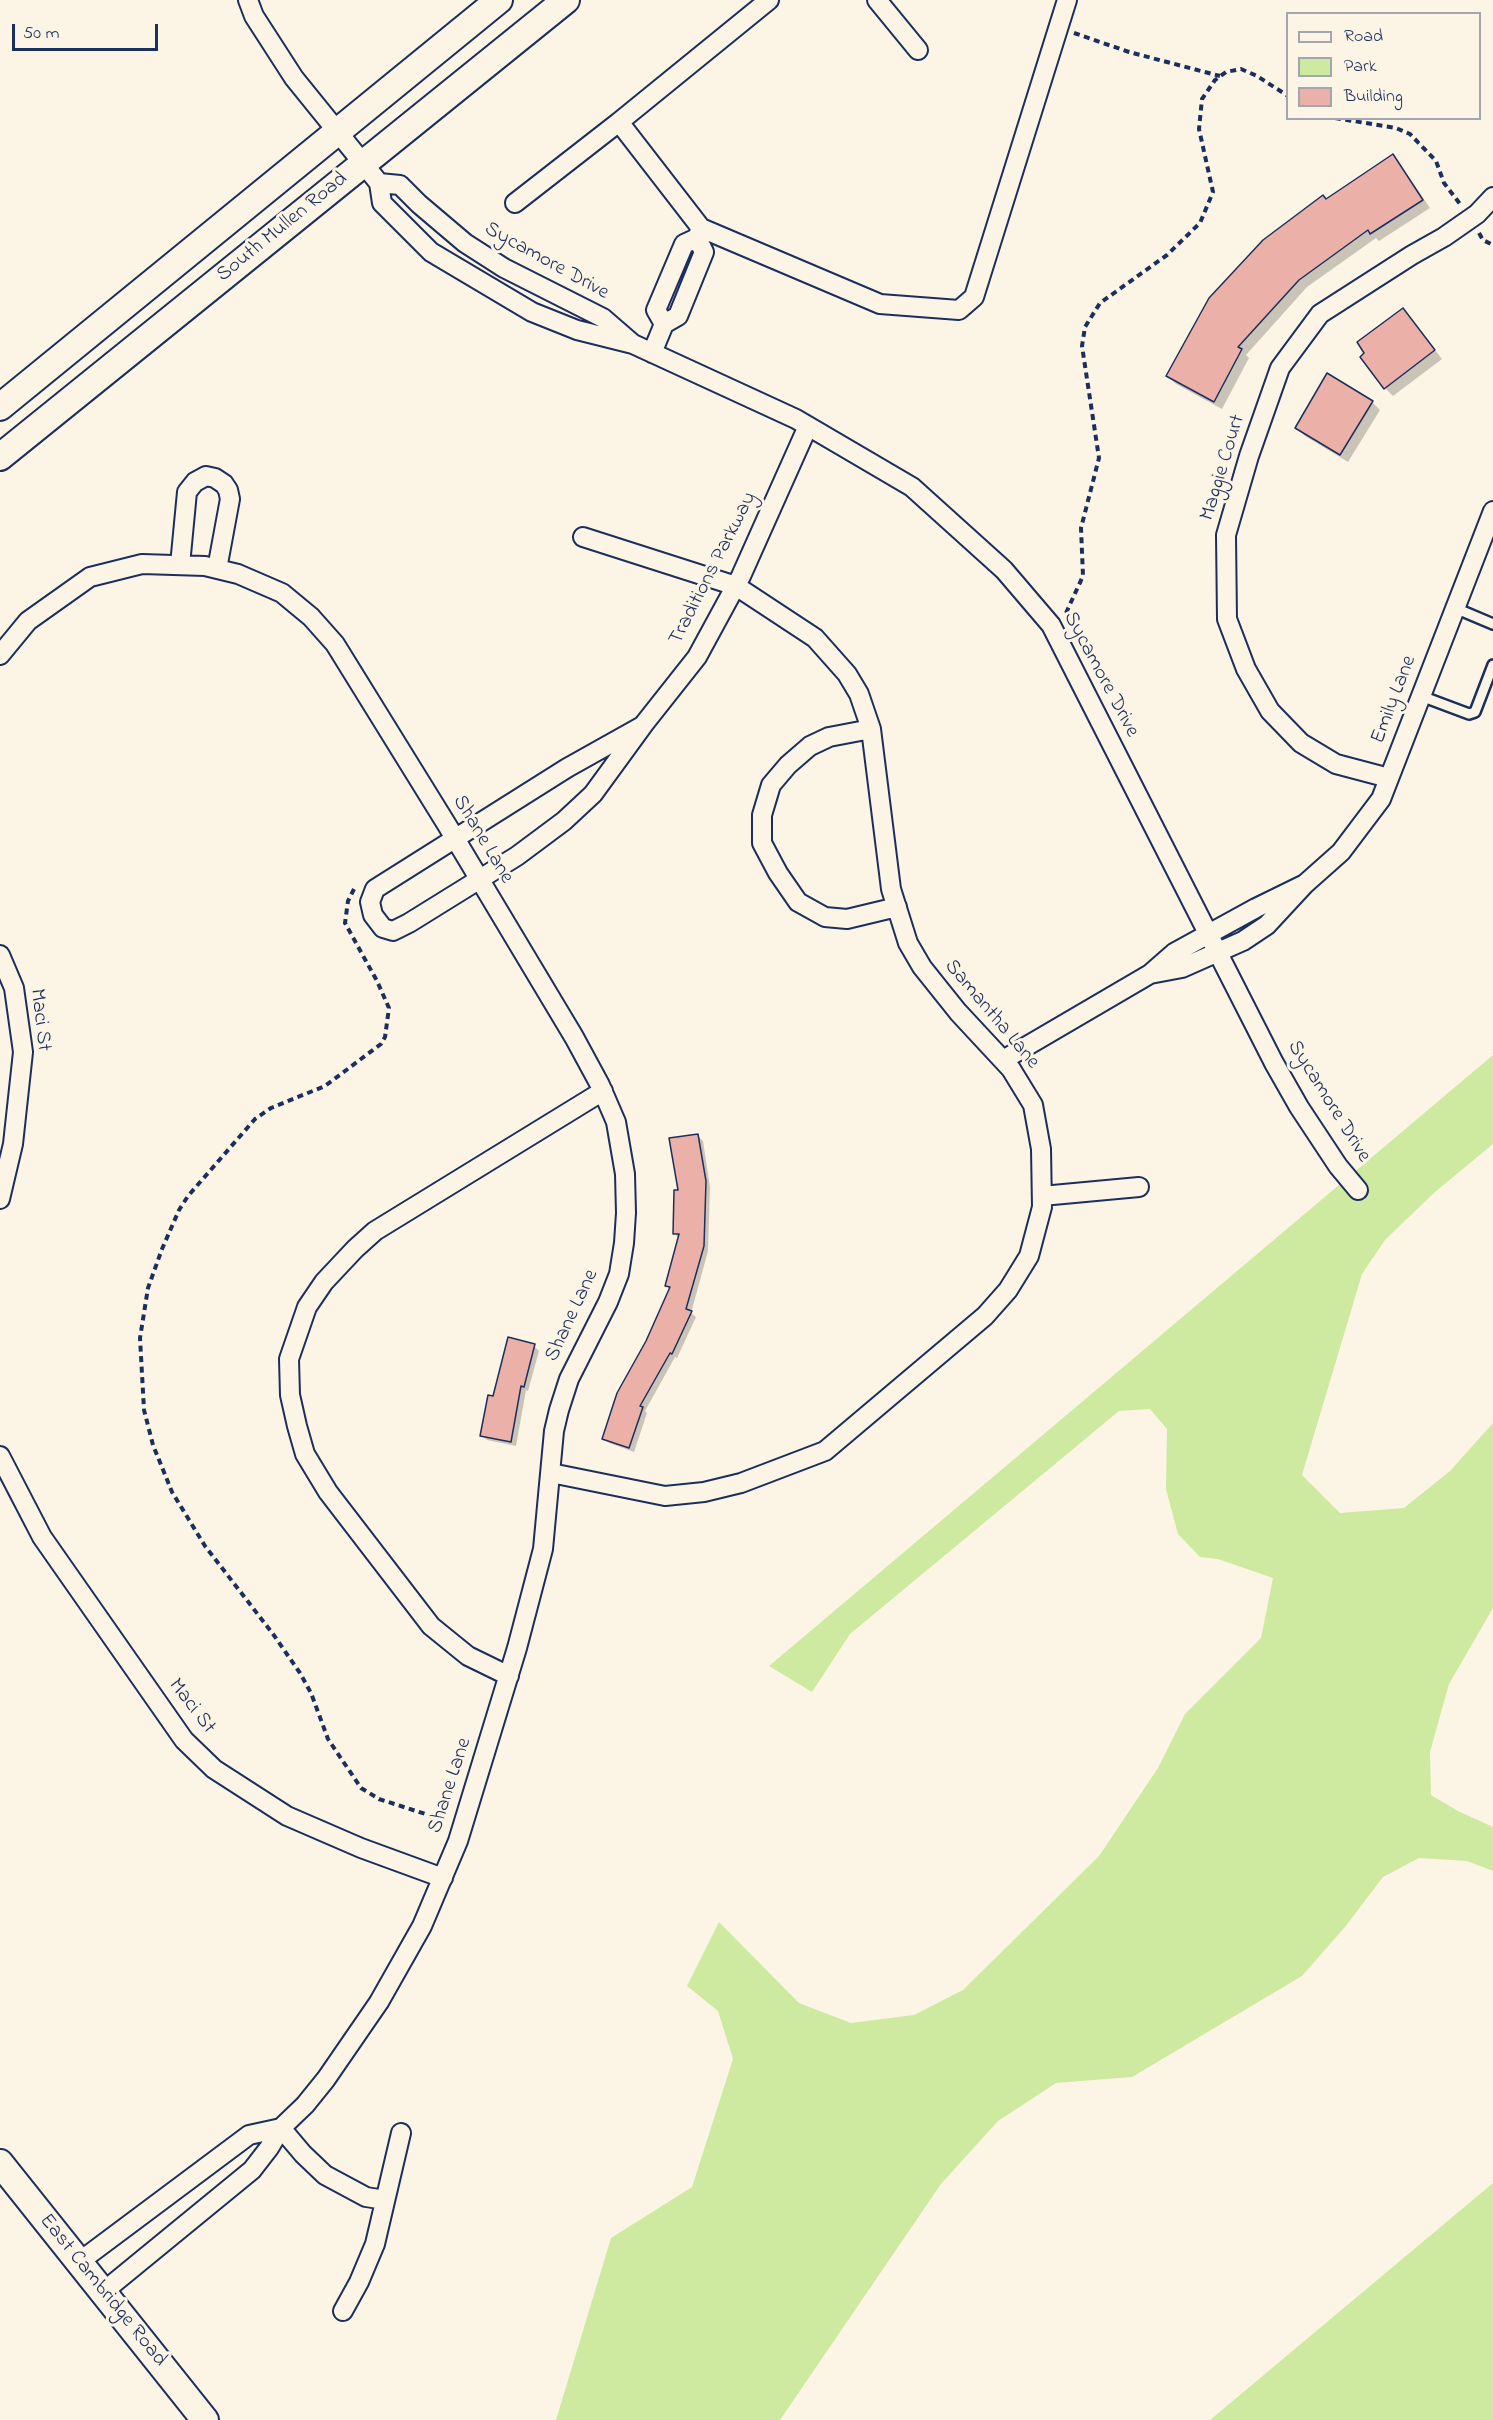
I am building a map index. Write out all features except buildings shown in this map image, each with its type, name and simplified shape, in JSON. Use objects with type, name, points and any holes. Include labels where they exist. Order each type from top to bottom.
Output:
[{"type":"street","points":[[248,0],[254,16],[294,78],[338,132]]},
{"type":"street","name":"South Mullen Road","points":[[0,407],[499,0]]},
{"type":"street","name":"South Mullen Road","points":[[0,457],[566,0]]},
{"type":"street","points":[[515,203],[769,0]]},
{"type":"street","points":[[878,0],[918,50]]},
{"type":"street","points":[[619,122],[699,233],[880,304],[959,310],[974,297],[1067,0]]},
{"type":"street","name":"Sycamore Drive","points":[[338,132],[380,183],[382,203],[430,252],[532,312],[577,330],[633,344],[808,426],[912,487],[1004,570],[1051,625],[1299,1107],[1338,1166],[1358,1190]]},
{"type":"street","name":"Sycamore Drive","points":[[380,183],[400,185],[418,204],[458,237],[504,268],[603,318],[633,344]]},
{"type":"street","name":"Maggie Court","points":[[1389,777],[1336,764],[1301,743],[1270,711],[1246,669],[1227,619],[1226,535],[1249,456],[1280,368],[1320,314],[1471,219],[1493,197]]},
{"type":"street","points":[[652,353],[664,324],[656,310],[684,244],[699,233]]},
{"type":"street","points":[[491,289],[504,268]]},
{"type":"street","name":"Traditions Parkway","points":[[644,724],[454,837],[375,889],[370,902],[373,915],[383,928],[393,931],[517,856],[564,821],[593,794],[697,657],[736,585],[808,426]]},
{"type":"street","points":[[180,565],[187,492],[195,482],[206,476],[215,478],[224,484],[230,499],[217,569]]},
{"type":"street","name":"Emily Lane","points":[[1150,974],[1182,968],[1219,952],[1267,925],[1305,884],[1341,852],[1381,799],[1493,511]]},
{"type":"street","name":"Samantha Lane","points":[[551,1473],[665,1496],[704,1492],[741,1483],[825,1451],[985,1316],[1008,1290],[1029,1256],[1042,1196],[1041,1149],[1033,1105],[1003,1060],[958,1012],[922,967],[908,943],[891,889],[871,729],[859,694],[847,674],[815,638],[736,585],[583,537]]},
{"type":"street","name":"Shane Lane","points":[[0,655],[28,621],[90,577],[142,564],[205,566],[238,574],[282,593],[311,617],[335,644],[574,1037],[603,1091],[616,1122],[625,1174],[624,1243],[619,1274],[608,1302],[569,1379],[559,1410],[554,1431],[543,1549],[509,1676],[461,1832],[409,1952],[379,2002],[326,2079],[305,2105],[281,2128],[252,2170],[103,2292]]},
{"type":"street","points":[[871,729],[829,737],[810,746],[788,765],[771,785],[762,816],[762,843],[778,873],[798,902],[825,917],[848,920],[897,907]]},
{"type":"street","name":"Emily Lane","points":[[1150,974],[1174,953],[1305,884]]},
{"type":"street","name":"Maci St","points":[[0,955],[14,988],[23,1052],[14,1144],[0,1199]]},
{"type":"street","points":[[1003,1060],[1150,974]]},
{"type":"street","points":[[509,1676],[468,1656],[431,1626],[328,1492],[305,1454],[290,1395],[289,1359],[307,1307],[324,1282],[361,1243],[375,1232],[603,1091]]},
{"type":"street","points":[[1042,1196],[1139,1187]]},
{"type":"street","name":"Maci St","points":[[0,1456],[42,1537],[184,1740],[213,1769],[260,1800],[304,1824],[442,1878]]},
{"type":"street","points":[[79,2262],[249,2135],[281,2128],[325,2175],[366,2197],[385,2200]]},
{"type":"street","points":[[343,2311],[369,2259],[380,2229],[401,2133]]},
{"type":"street","name":"East Cambridge Road","points":[[0,2163],[205,2420]]},
{"type":"lane","points":[[1455,608],[1493,624]]},
{"type":"lane","points":[[1421,696],[1469,714],[1475,712],[1493,665]]},
{"type":"path","points":[[1059,27],[1129,52],[1220,76]]},
{"type":"path","points":[[1066,613],[1083,576],[1081,528],[1099,458],[1082,346],[1085,327],[1100,303],[1167,255],[1200,224],[1213,192],[1199,129],[1202,99],[1215,80],[1226,72],[1241,69],[1257,76],[1286,95]]},
{"type":"path","points":[[1347,120],[1396,128],[1410,134],[1436,161],[1444,183],[1471,219]]},
{"type":"path","points":[[357,886],[348,901],[345,923],[389,1008],[385,1037],[381,1044],[325,1086],[271,1108],[255,1119],[188,1196],[162,1249],[148,1288],[140,1338],[144,1410],[153,1445],[172,1492],[205,1546],[300,1673],[311,1693],[328,1739],[361,1788],[379,1799],[447,1821]]},
{"type":"green space","points":[[1493,1055],[1493,1144],[1435,1192],[1385,1240],[1362,1274],[1302,1475],[1340,1513],[1404,1508],[1450,1471],[1493,1423],[1493,1608],[1449,1684],[1430,1752],[1431,1795],[1458,1811],[1493,1827],[1493,1871],[1467,1861],[1419,1858],[1383,1877],[1345,1927],[1302,1976],[1132,2077],[1056,2083],[998,2121],[941,2184],[780,2420],[556,2420],[611,2238],[692,2187],[733,2059],[718,2011],[687,1986],[719,1922],[799,2003],[851,2023],[914,2015],[963,1990],[1099,1856],[1158,1768],[1185,1714],[1261,1638],[1273,1578],[1218,1559],[1200,1557],[1178,1534],[1166,1489],[1167,1429],[1150,1409],[1119,1411],[850,1634],[812,1692],[769,1666]]},
{"type":"green space","points":[[1493,2183],[1493,2420],[1210,2420]]}]
